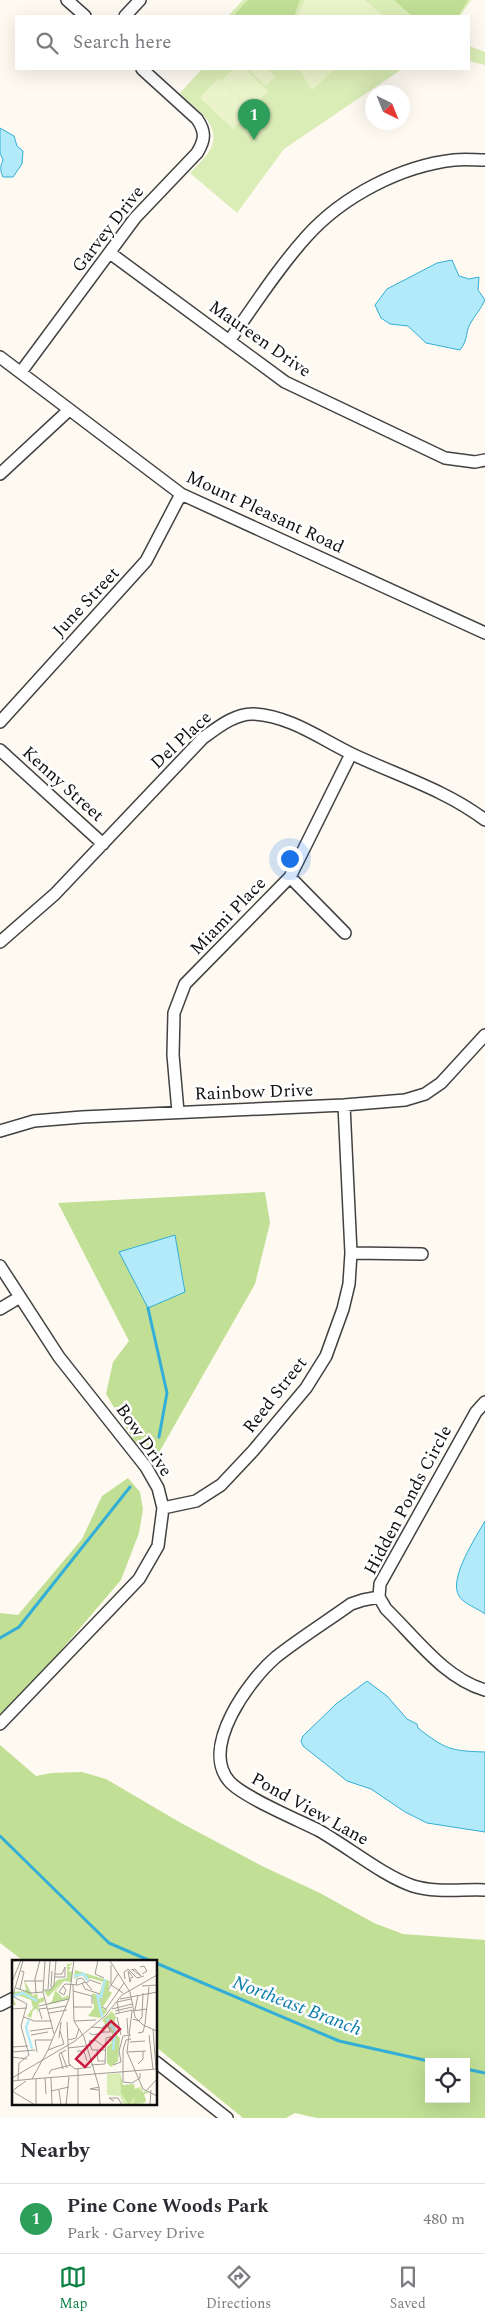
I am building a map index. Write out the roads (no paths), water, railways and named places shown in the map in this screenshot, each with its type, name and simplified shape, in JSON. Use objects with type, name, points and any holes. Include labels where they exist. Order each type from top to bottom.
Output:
[{"type":"street","points":[[68,0],[84,15]]},
{"type":"street","points":[[126,15],[140,0]]},
{"type":"street","name":"Garvey Drive","points":[[21,372],[135,218],[197,153],[203,144],[205,135],[203,127],[197,119],[143,70]]},
{"type":"street","points":[[229,341],[308,236],[342,205],[374,185],[419,168],[454,160],[485,160]]},
{"type":"street","name":"Maureen Drive","points":[[110,253],[285,382],[445,458],[475,462],[485,460]]},
{"type":"street","name":"Mount Pleasant Road","points":[[0,357],[181,494],[485,633]]},
{"type":"street","points":[[0,474],[70,410]]},
{"type":"street","name":"June Street","points":[[0,722],[146,561],[181,494]]},
{"type":"street","name":"Del Place","points":[[0,942],[55,894],[203,738],[225,722],[252,714],[286,720],[351,754],[451,798],[485,820]]},
{"type":"street","name":"Kenny Street","points":[[0,750],[103,844]]},
{"type":"street","name":"Miami Place","points":[[178,1112],[173,1055],[174,1013],[186,984],[290,877],[351,754]]},
{"type":"street","points":[[290,877],[345,933]]},
{"type":"street","name":"Rainbow Drive","points":[[0,1131],[34,1121],[178,1112],[344,1105],[405,1100],[425,1094],[441,1083],[485,1036]]},
{"type":"street","name":"Reed Street","points":[[163,1508],[196,1501],[221,1485],[306,1388],[326,1356],[343,1309],[349,1284],[351,1253],[344,1105]]},
{"type":"street","points":[[351,1253],[422,1254]]},
{"type":"street","name":"Bow Drive","points":[[0,1266],[59,1357],[146,1467],[158,1488],[163,1508],[158,1546],[139,1579],[0,1724]]},
{"type":"street","points":[[0,1309],[20,1297]]},
{"type":"street","name":"Hidden Ponds Circle","points":[[485,1402],[476,1412],[380,1584],[379,1597],[386,1609],[454,1677],[485,1690]]},
{"type":"street","name":"Pond View Lane","points":[[379,1597],[351,1604],[276,1658],[259,1674],[241,1699],[223,1733],[219,1761],[223,1774],[230,1783],[242,1792],[322,1832],[402,1881],[421,1887],[485,1890]]},
{"type":"street","points":[[0,2005],[12,1999]]},
{"type":"street","points":[[158,2064],[227,2118]]},
{"type":"water","points":[[0,128],[14,136],[17,146],[23,151],[22,164],[13,177],[3,177],[1,173],[3,160],[0,153]]},
{"type":"water","points":[[452,260],[459,276],[469,279],[479,277],[478,290],[485,300],[470,324],[465,342],[460,350],[426,343],[408,326],[390,324],[381,318],[375,305],[387,289],[437,263]]},
{"type":"water","points":[[175,1235],[185,1292],[148,1308],[119,1252]]},
{"type":"water","points":[[485,1521],[485,1614],[461,1599],[457,1589],[457,1579],[464,1558]]},
{"type":"water","points":[[367,1681],[387,1696],[407,1719],[417,1724],[418,1728],[442,1745],[456,1750],[485,1752],[485,1832],[427,1823],[405,1812],[371,1789],[347,1781],[303,1746],[301,1741],[303,1736],[336,1704]]},
{"type":"waterway","points":[[148,1308],[167,1393],[159,1437]]},
{"type":"waterway","points":[[0,1638],[19,1627],[130,1487]]},
{"type":"waterway","name":"Northeast Branch","points":[[0,1836],[109,1943],[148,1960]]},
{"type":"waterway","name":"Northeast Branch","points":[[158,1964],[339,2041],[425,2060]]},
{"type":"waterway","name":"Northeast Branch","points":[[470,2070],[485,2073]]},
{"type":"place","name":"Pine Cone Woods Park","points":[[254,140]]}]
